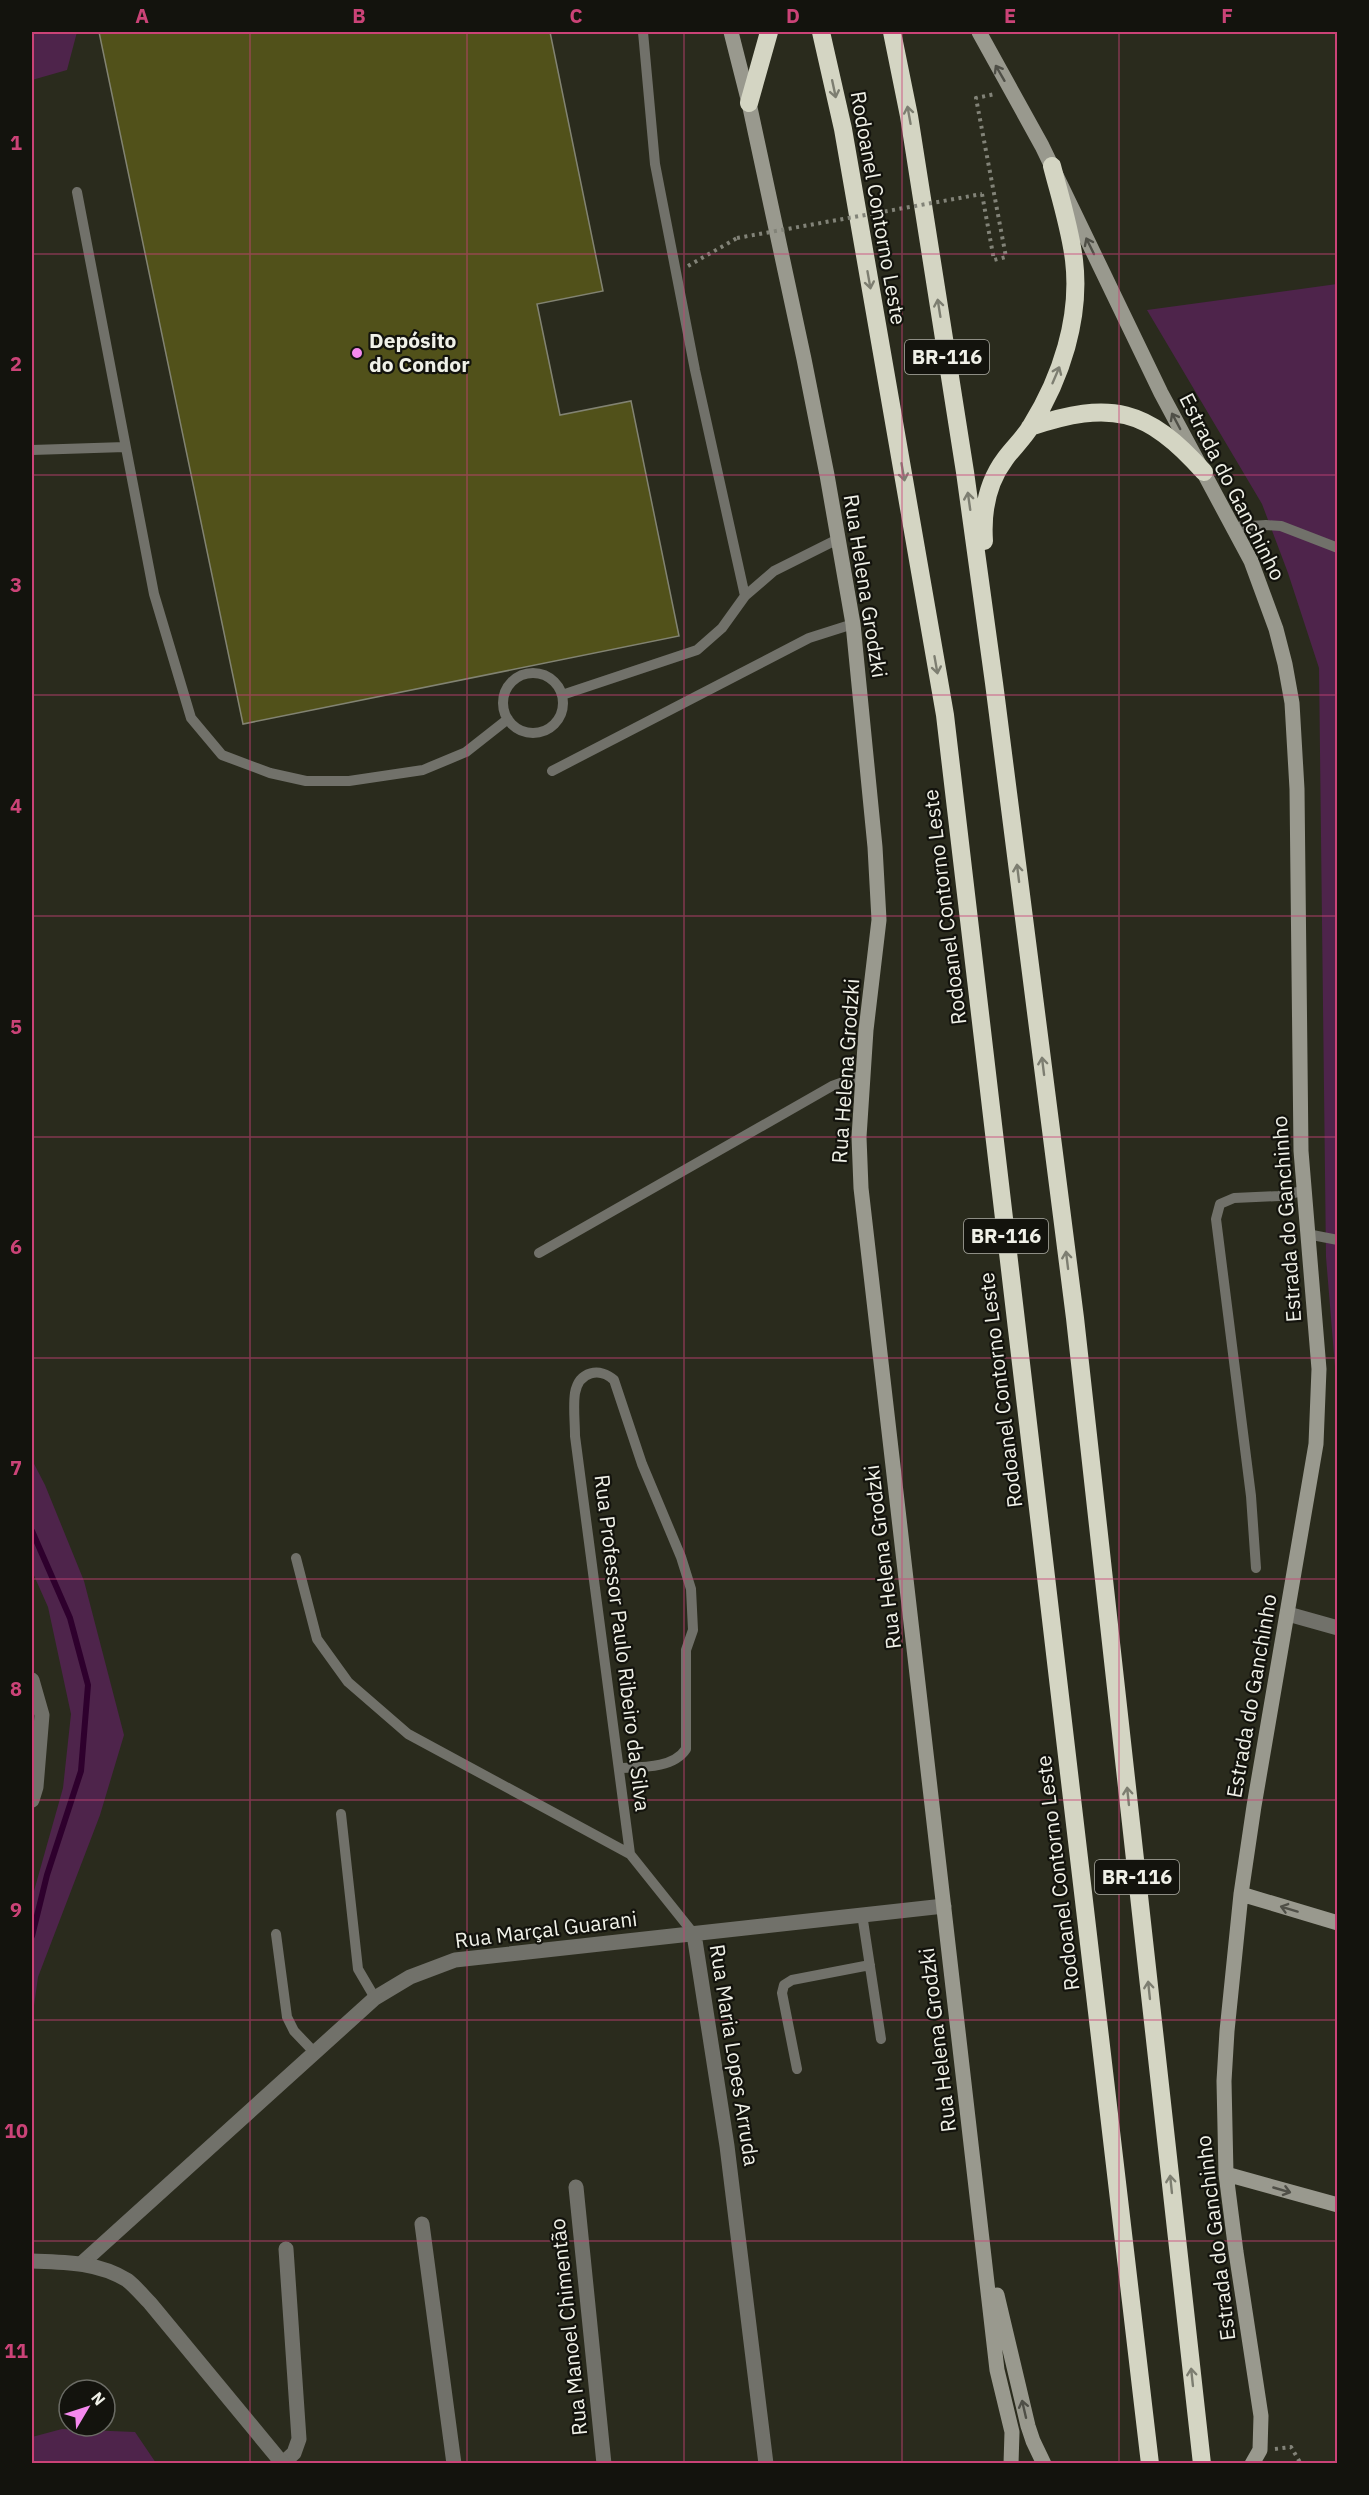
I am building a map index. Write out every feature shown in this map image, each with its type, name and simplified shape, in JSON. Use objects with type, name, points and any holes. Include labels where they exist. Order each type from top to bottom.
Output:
[{"type":"highway","points":[[749,103],[769,32]]},
{"type":"highway","name":"Rodoanel Contorno Leste","points":[[821,32],[843,129],[945,715],[1149,2455]]},
{"type":"highway","name":"Rodoanel Contorno Leste","points":[[892,32],[911,128],[965,472],[1075,1318],[1202,2463]]},
{"type":"highway","points":[[994,684],[983,522],[986,500],[993,480],[1004,460],[1030,428],[1058,373],[1067,348],[1074,292],[1074,263],[1070,236],[1052,166]]},
{"type":"highway","points":[[1030,428],[1060,417],[1085,412],[1108,412],[1132,416],[1170,437],[1204,472]]},
{"type":"main road","name":"Rua Helena Grodzki","points":[[731,32],[749,103],[806,371],[853,624],[875,847],[879,920],[866,1030],[859,1137],[861,1188],[998,2370],[1012,2432],[1011,2463]]},
{"type":"main road","name":"Estrada do Ganchinho","points":[[979,32],[1052,166],[1153,376],[1234,527],[1254,570],[1276,628],[1292,703],[1297,789],[1299,1089],[1303,1191],[1319,1369],[1319,1406],[1309,1490],[1241,1894],[1224,2081],[1226,2174],[1261,2416],[1256,2457]]},
{"type":"main road","points":[[1241,1894],[1338,1923]]},
{"type":"main road","points":[[1226,2174],[1338,2205]]},
{"type":"main road","name":"Rua Helena Grodzki","points":[[981,2228],[1028,2426],[1044,2463]]},
{"type":"street","points":[[1288,1614],[1338,1628]]},
{"type":"street","points":[[32,1680],[42,1715],[33,1791]]},
{"type":"street","name":"Rua Marçal Guarani","points":[[82,2263],[375,1998],[410,1977],[455,1960],[944,1906]]},
{"type":"street","name":"Rua Maria Lopes Arruda","points":[[694,1934],[727,2146],[766,2463]]},
{"type":"street","name":"Rua Manoel Chimentão","points":[[576,2187],[604,2463]]},
{"type":"street","points":[[422,2223],[454,2463]]},
{"type":"street","points":[[32,2260],[82,2263],[111,2272],[129,2281],[283,2463],[294,2453],[299,2439],[286,2249]]},
{"type":"lane","points":[[643,32],[655,164],[695,370],[745,596]]},
{"type":"lane","points":[[76,192],[153,594],[191,718],[222,755],[270,772],[306,781],[349,781],[423,770],[466,752],[508,719]]},
{"type":"lane","points":[[32,450],[125,447]]},
{"type":"lane","points":[[1234,527],[1281,526],[1338,548]]},
{"type":"lane","points":[[562,695],[697,650],[722,628],[745,596],[774,571],[838,539]]},
{"type":"lane","points":[[552,771],[809,638],[853,624]]},
{"type":"lane","points":[[535,672],[544,675],[558,686],[562,695],[561,713],[550,728],[532,733],[522,731],[508,719],[503,701],[510,684],[517,677],[535,672]]},
{"type":"lane","points":[[539,1253],[832,1086],[863,1075]]},
{"type":"lane","points":[[1256,1568],[1251,1496],[1216,1219],[1220,1204],[1234,1198],[1279,1196],[1303,1191]]},
{"type":"lane","points":[[1307,1234],[1338,1240]]},
{"type":"lane","name":"Rua Professor Paulo Ribeiro da Silva","points":[[619,1768],[672,1762],[681,1757],[686,1749],[686,1650],[693,1630],[691,1588],[681,1557],[642,1464],[614,1380],[606,1373],[593,1371],[582,1379],[575,1391],[575,1436],[630,1854]]},
{"type":"lane","name":"Rua Maria Lopes Arruda","points":[[296,1558],[317,1639],[348,1682],[408,1734],[630,1854],[694,1934]]},
{"type":"lane","points":[[341,1814],[358,1969],[375,1998]]},
{"type":"lane","points":[[862,1914],[882,2039]]},
{"type":"lane","points":[[276,1934],[287,2017],[294,2031],[315,2053]]},
{"type":"lane","points":[[797,2069],[782,1993],[784,1985],[792,1980],[870,1965]]},
{"type":"path","points":[[676,273],[737,238],[982,194],[994,260],[1006,257],[976,98],[1010,91]]},
{"type":"path","points":[[1256,2457],[1291,2447],[1301,2463]]},
{"type":"shaded area","points":[[32,32],[77,32],[67,70],[32,80]]},
{"type":"shaded area","points":[[1337,284],[1337,1391],[1326,1257],[1319,668],[1288,573],[1262,504],[1147,310]]},
{"type":"shaded area","points":[[32,1460],[45,1485],[84,1581],[124,1735],[100,1815],[38,1977],[32,2020],[32,1898],[63,1788],[71,1714],[48,1607],[32,1571]]},
{"type":"shaded area","points":[[57,2430],[57,2438],[117,2438],[117,2431],[135,2432],[156,2463],[32,2463],[32,2437]]},
{"type":"building","name":"Depósito do Condor","points":[[99,32],[550,32],[603,291],[537,304],[560,415],[631,401],[679,636],[243,724]]},
{"type":"waterway","points":[[32,1531],[70,1618],[88,1685],[81,1771],[47,1875],[32,1936]]},
{"type":"place","name":"Depósito do Condor","points":[[357,353]]}]
